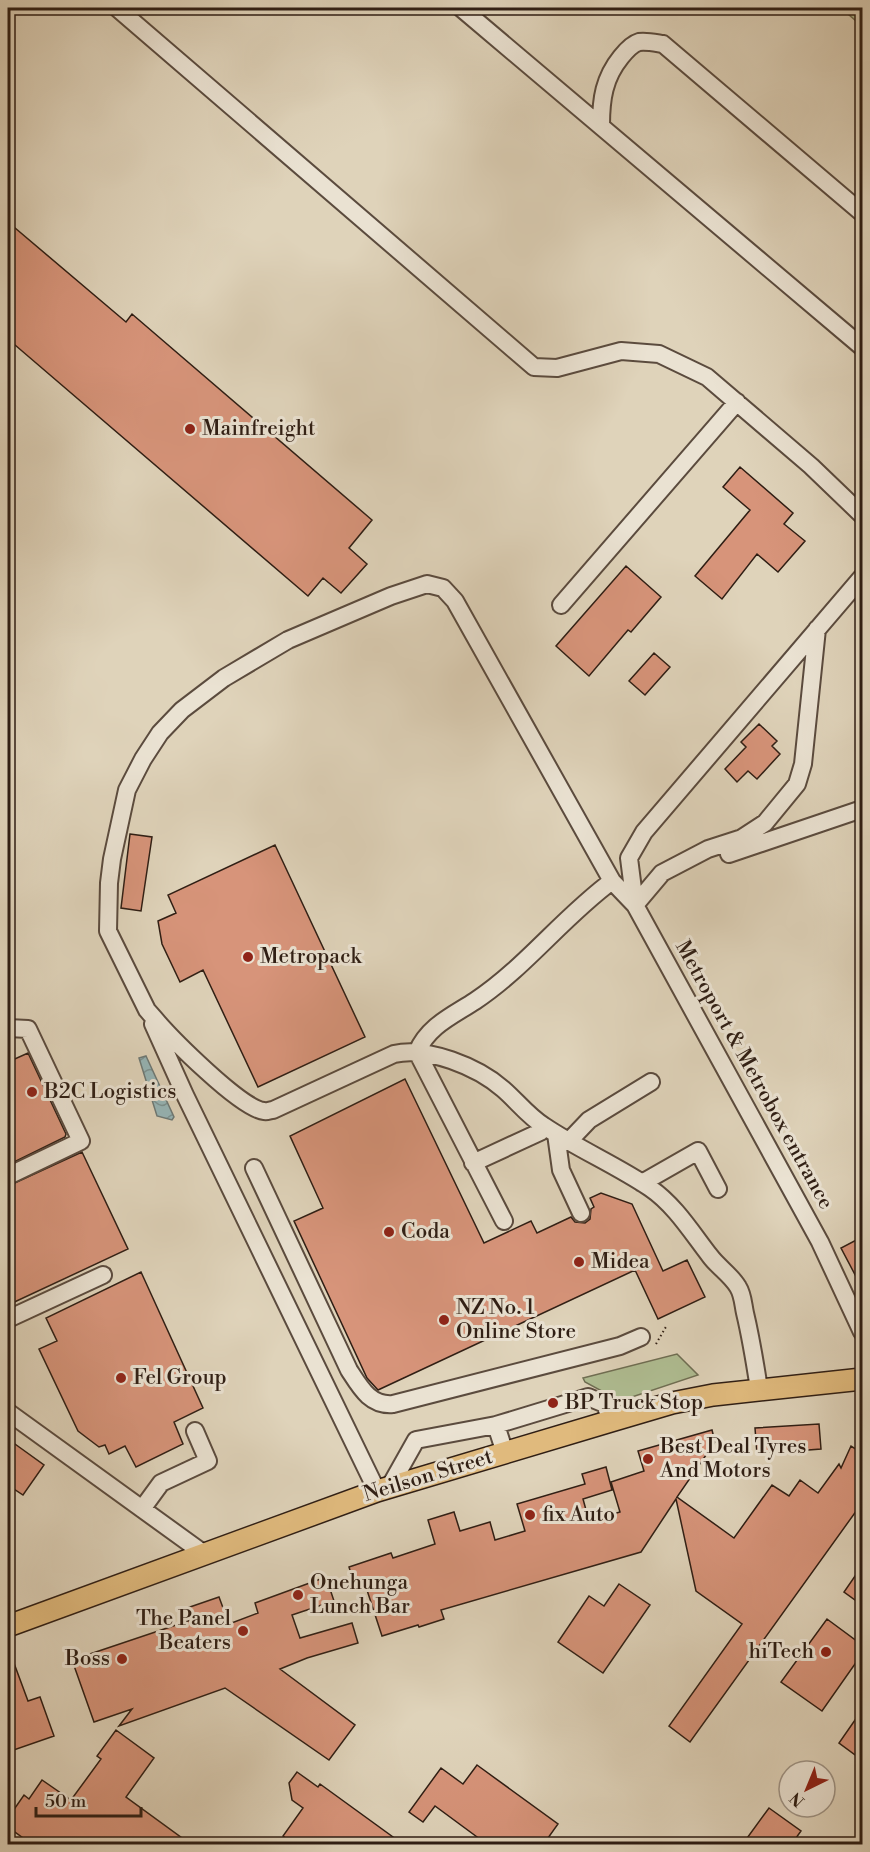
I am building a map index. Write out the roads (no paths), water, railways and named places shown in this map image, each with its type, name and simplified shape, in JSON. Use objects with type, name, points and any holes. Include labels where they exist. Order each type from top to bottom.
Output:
[{"type":"main road","name":"Neilson Street","points":[[8,1626],[383,1489],[672,1403],[759,1389],[862,1379]]},
{"type":"lane","points":[[117,8],[534,366],[557,368],[621,351],[658,354],[707,376],[811,466],[862,515]]},
{"type":"lane","points":[[461,8],[862,347]]},
{"type":"lane","points":[[601,125],[604,89],[614,65],[626,51],[637,43],[663,44],[862,213]]},
{"type":"lane","points":[[561,605],[737,402]]},
{"type":"lane","points":[[635,904],[629,858],[644,832],[862,577]]},
{"type":"lane","points":[[611,1421],[605,1404],[588,1397],[496,1425],[416,1440],[383,1489],[185,1095],[145,1006],[109,934],[109,883],[127,790],[160,733],[182,710],[224,678],[288,640],[391,596],[427,584],[443,588],[455,601],[612,881],[635,904]]},
{"type":"lane","points":[[635,904],[662,873],[676,864],[708,849],[742,838],[765,823],[797,784],[802,764],[817,629]]},
{"type":"lane","points":[[662,873],[684,870],[862,808]]},
{"type":"lane","points":[[417,1052],[424,1038],[433,1028],[506,978],[612,881]]},
{"type":"lane","name":"Metroport & Metrobox entrance","points":[[635,904],[820,1242],[862,1332]]},
{"type":"lane","points":[[145,1006],[163,1029],[213,1077],[253,1108],[264,1111],[273,1110],[394,1054],[417,1052],[456,1062],[489,1078],[557,1134],[606,1160],[651,1188],[677,1212],[711,1258],[738,1287],[750,1332],[759,1389]]},
{"type":"lane","points":[[8,1028],[28,1029],[81,1141],[8,1176]]},
{"type":"lane","points":[[417,1052],[504,1221]]},
{"type":"lane","points":[[473,1163],[540,1132],[557,1134],[589,1120],[651,1082]]},
{"type":"lane","points":[[557,1134],[561,1170],[581,1213]]},
{"type":"lane","points":[[642,1183],[698,1151],[718,1189]]},
{"type":"lane","points":[[254,1168],[349,1370],[368,1396],[378,1403],[393,1404],[648,1340]]},
{"type":"lane","points":[[8,1319],[103,1275]]},
{"type":"lane","points":[[8,1412],[203,1553]]},
{"type":"lane","points":[[496,1425],[505,1453]]},
{"type":"lane","points":[[142,1509],[161,1484],[208,1461],[195,1431]]},
{"type":"water","points":[[146,1056],[174,1117],[172,1120],[157,1116],[139,1058]]},
{"type":"place","name":"Mainfreight","points":[[190,429]]},
{"type":"place","name":"Metropack","points":[[248,957]]},
{"type":"place","name":"B2C Logistics","points":[[32,1092]]},
{"type":"place","name":"Coda","points":[[389,1232]]},
{"type":"place","name":"Midea","points":[[579,1262]]},
{"type":"place","name":"NZ No. 1 Online Store","points":[[444,1320]]},
{"type":"place","name":"Fel Group","points":[[121,1378]]},
{"type":"place","name":"BP Truck Stop","points":[[553,1403]]},
{"type":"place","name":"Best Deal Tyres And Motors","points":[[648,1459]]},
{"type":"place","name":"fix Auto","points":[[530,1515]]},
{"type":"place","name":"Onehunga Lunch Bar","points":[[298,1595]]},
{"type":"place","name":"The Panel Beaters","points":[[243,1631]]},
{"type":"place","name":"hiTech","points":[[826,1652]]},
{"type":"place","name":"Boss","points":[[122,1659]]}]
